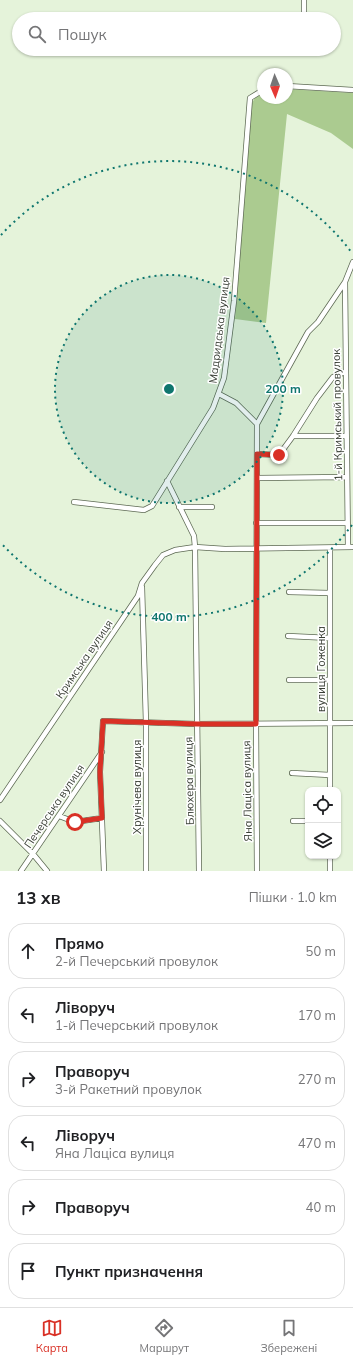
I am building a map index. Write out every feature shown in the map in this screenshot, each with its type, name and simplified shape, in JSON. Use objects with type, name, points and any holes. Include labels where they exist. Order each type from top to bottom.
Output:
[{"type":"street","points":[[304,0],[304,12]]},
{"type":"street","points":[[293,86],[353,90]]},
{"type":"street","name":"Мадридська вулиця","points":[[74,502],[144,510],[152,506],[166,481],[213,408],[224,378],[234,301],[250,98],[257,94]]},
{"type":"street","points":[[219,394],[236,403],[257,424],[308,332],[318,322],[345,282],[353,262]]},
{"type":"street","name":"1-й Кримський провулок","points":[[345,282],[346,477],[347,523],[350,547]]},
{"type":"street","points":[[257,454],[279,455],[317,398],[333,377],[345,372]]},
{"type":"street","name":"Яна Лаціса вулиця","points":[[257,424],[257,871]]},
{"type":"street","points":[[292,436],[346,436]]},
{"type":"street","points":[[256,478],[346,477]]},
{"type":"street","name":"Блюхера вулиця","points":[[166,481],[194,536],[195,547],[199,871]]},
{"type":"street","points":[[179,507],[212,507]]},
{"type":"street","points":[[256,523],[347,523]]},
{"type":"street","name":"Кримська вулиця","points":[[0,800],[135,601],[142,583],[163,555],[175,550],[195,547],[225,549],[330,549],[350,547]]},
{"type":"street","name":"вулиця Гоженка","points":[[330,549],[330,787]]},
{"type":"street","name":"Хрунічева вулиця","points":[[142,583],[146,723],[146,871]]},
{"type":"street","points":[[289,592],[330,593]]},
{"type":"street","points":[[288,636],[330,638]]},
{"type":"street","points":[[288,680],[330,680]]},
{"type":"street","points":[[104,871],[100,772],[103,721],[197,724],[353,723]]},
{"type":"street","name":"Печерська вулиця","points":[[21,871],[102,751]]},
{"type":"street","points":[[292,773],[330,774]]},
{"type":"street","points":[[59,816],[75,822],[102,818]]},
{"type":"street","points":[[0,821],[33,854],[47,871]]},
{"type":"street","points":[[292,821],[305,821]]},
{"type":"street","points":[[330,859],[330,871]]},
{"type":"green space","points":[[293,89],[353,93],[353,149],[331,133],[287,114],[266,323],[235,319],[252,103],[256,96],[257,104],[293,104]]},
{"type":"route","points":[[75,822],[102,818],[100,772],[103,721],[256,724],[257,454],[279,455]]}]
